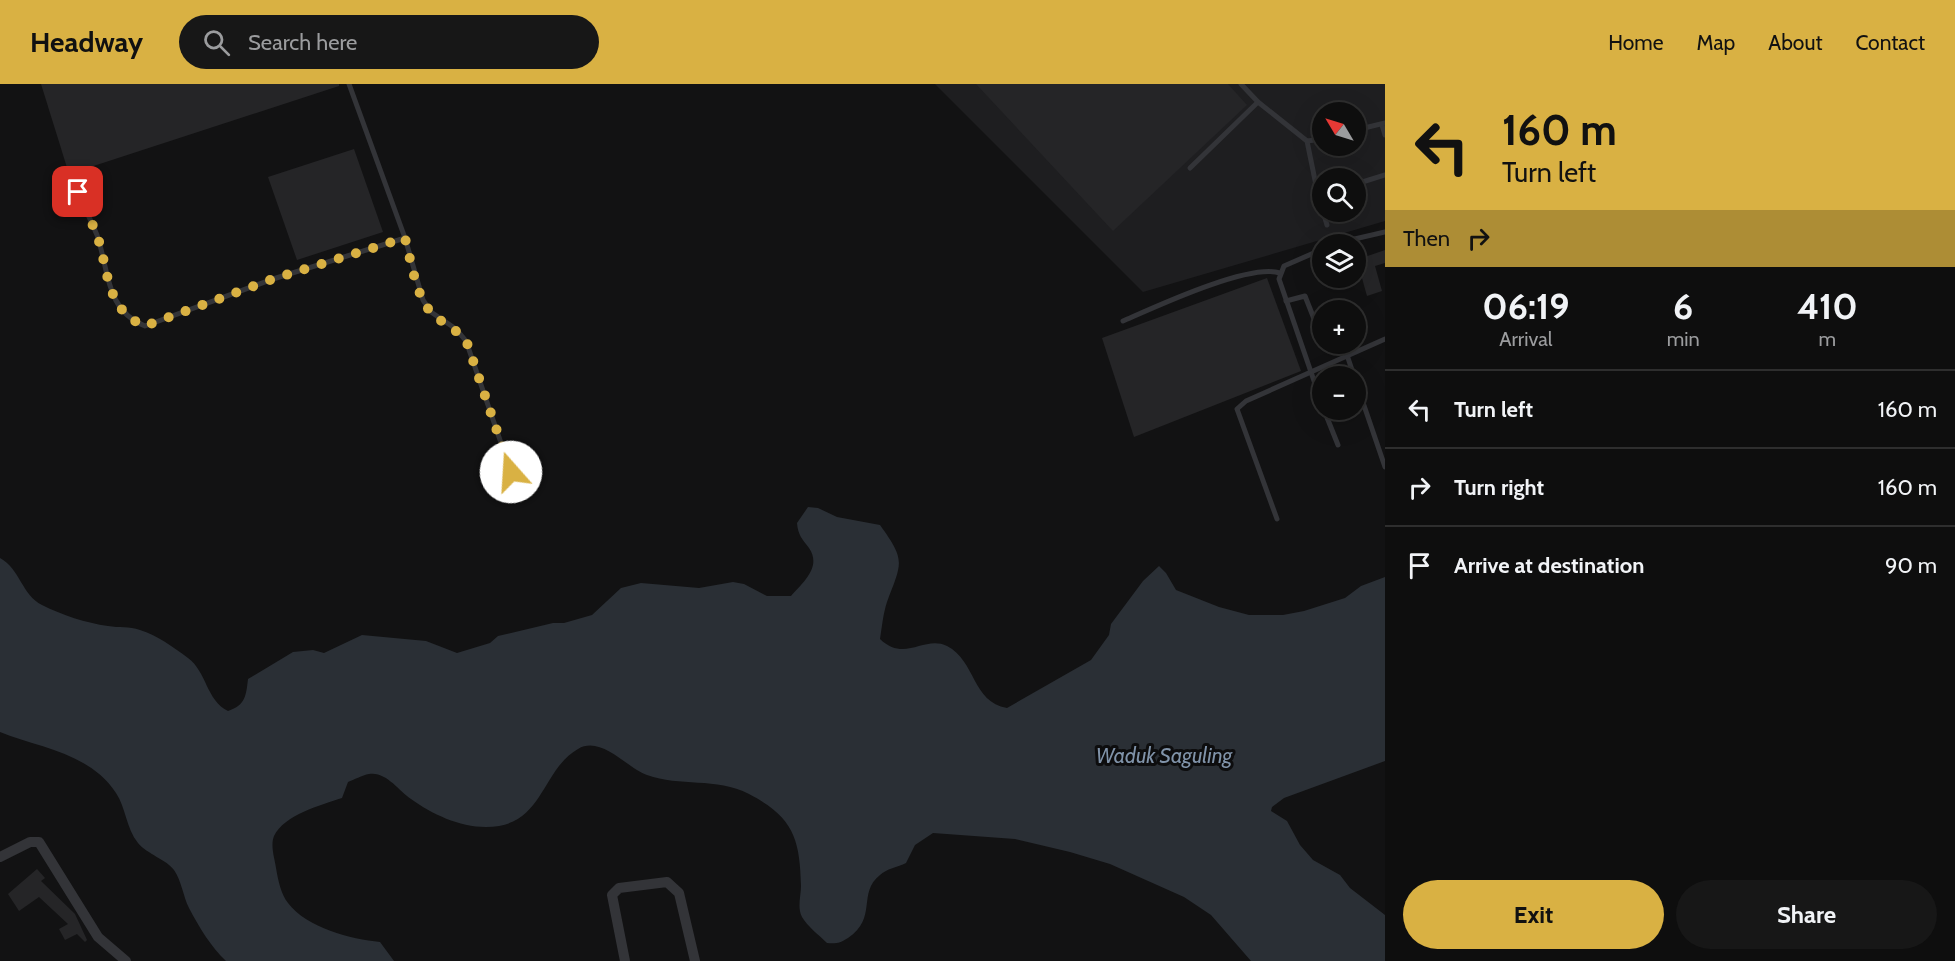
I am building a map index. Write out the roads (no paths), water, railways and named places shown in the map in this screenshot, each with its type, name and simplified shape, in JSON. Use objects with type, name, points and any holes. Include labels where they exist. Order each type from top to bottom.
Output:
[{"type":"street","points":[[0,857],[30,842],[39,842],[98,937],[126,961]]},
{"type":"street","points":[[625,961],[612,895],[618,888],[667,882],[679,893],[695,961]]},
{"type":"lane","points":[[349,84],[405,238],[423,300],[431,312],[456,329],[466,340],[511,472]]},
{"type":"lane","points":[[1241,84],[1258,102],[1307,141],[1314,168]]},
{"type":"lane","points":[[1190,168],[1258,102]]},
{"type":"lane","points":[[1366,128],[1383,124],[1385,135]]},
{"type":"lane","points":[[1307,141],[1312,140]]},
{"type":"lane","points":[[1366,181],[1385,175]]},
{"type":"lane","points":[[78,192],[97,237],[114,298],[122,313],[145,326],[273,279],[405,238]]},
{"type":"lane","points":[[1366,236],[1385,232]]},
{"type":"lane","points":[[1312,254],[1292,262],[1280,273],[1279,279],[1312,377]]},
{"type":"lane","points":[[1123,321],[1244,274],[1271,270],[1280,273]]},
{"type":"lane","points":[[1286,301],[1305,296],[1312,313]]},
{"type":"lane","points":[[1277,519],[1237,409],[1241,403],[1385,339]]},
{"type":"lane","points":[[1347,355],[1351,366]]},
{"type":"lane","points":[[1366,411],[1385,467]]},
{"type":"lane","points":[[1329,420],[1338,445]]},
{"type":"water","name":"Waduk Saguling","points":[[808,507],[818,508],[837,517],[880,525],[894,547],[898,555],[898,570],[886,607],[880,639],[898,649],[930,644],[947,646],[964,661],[987,698],[1007,708],[1091,660],[1109,635],[1111,624],[1143,581],[1159,566],[1176,590],[1219,607],[1249,615],[1283,615],[1304,611],[1345,598],[1361,586],[1385,577],[1385,761],[1284,798],[1272,807],[1271,811],[1287,821],[1300,845],[1313,860],[1340,875],[1350,888],[1385,915],[1385,961],[1251,961],[1211,915],[1184,897],[1110,864],[1015,839],[933,833],[915,845],[906,863],[885,871],[873,882],[865,914],[857,930],[843,941],[827,943],[802,917],[799,905],[801,886],[796,842],[785,821],[776,811],[749,794],[736,789],[711,784],[672,781],[647,775],[605,749],[587,746],[578,749],[556,770],[531,808],[520,818],[505,825],[486,827],[466,825],[446,819],[406,796],[387,778],[375,774],[348,782],[342,798],[294,817],[286,822],[274,836],[272,844],[279,882],[288,903],[306,919],[330,931],[380,942],[394,961],[226,961],[210,943],[197,922],[174,870],[138,843],[128,825],[116,793],[105,780],[78,760],[0,732],[0,558],[12,569],[35,601],[42,605],[91,623],[140,630],[171,646],[194,664],[215,700],[228,711],[242,702],[246,695],[248,679],[293,652],[313,650],[324,653],[362,635],[426,641],[457,653],[490,643],[498,636],[592,615],[621,588],[641,583],[699,588],[733,582],[744,584],[767,596],[791,596],[812,568],[812,555],[798,531],[797,523]]}]
